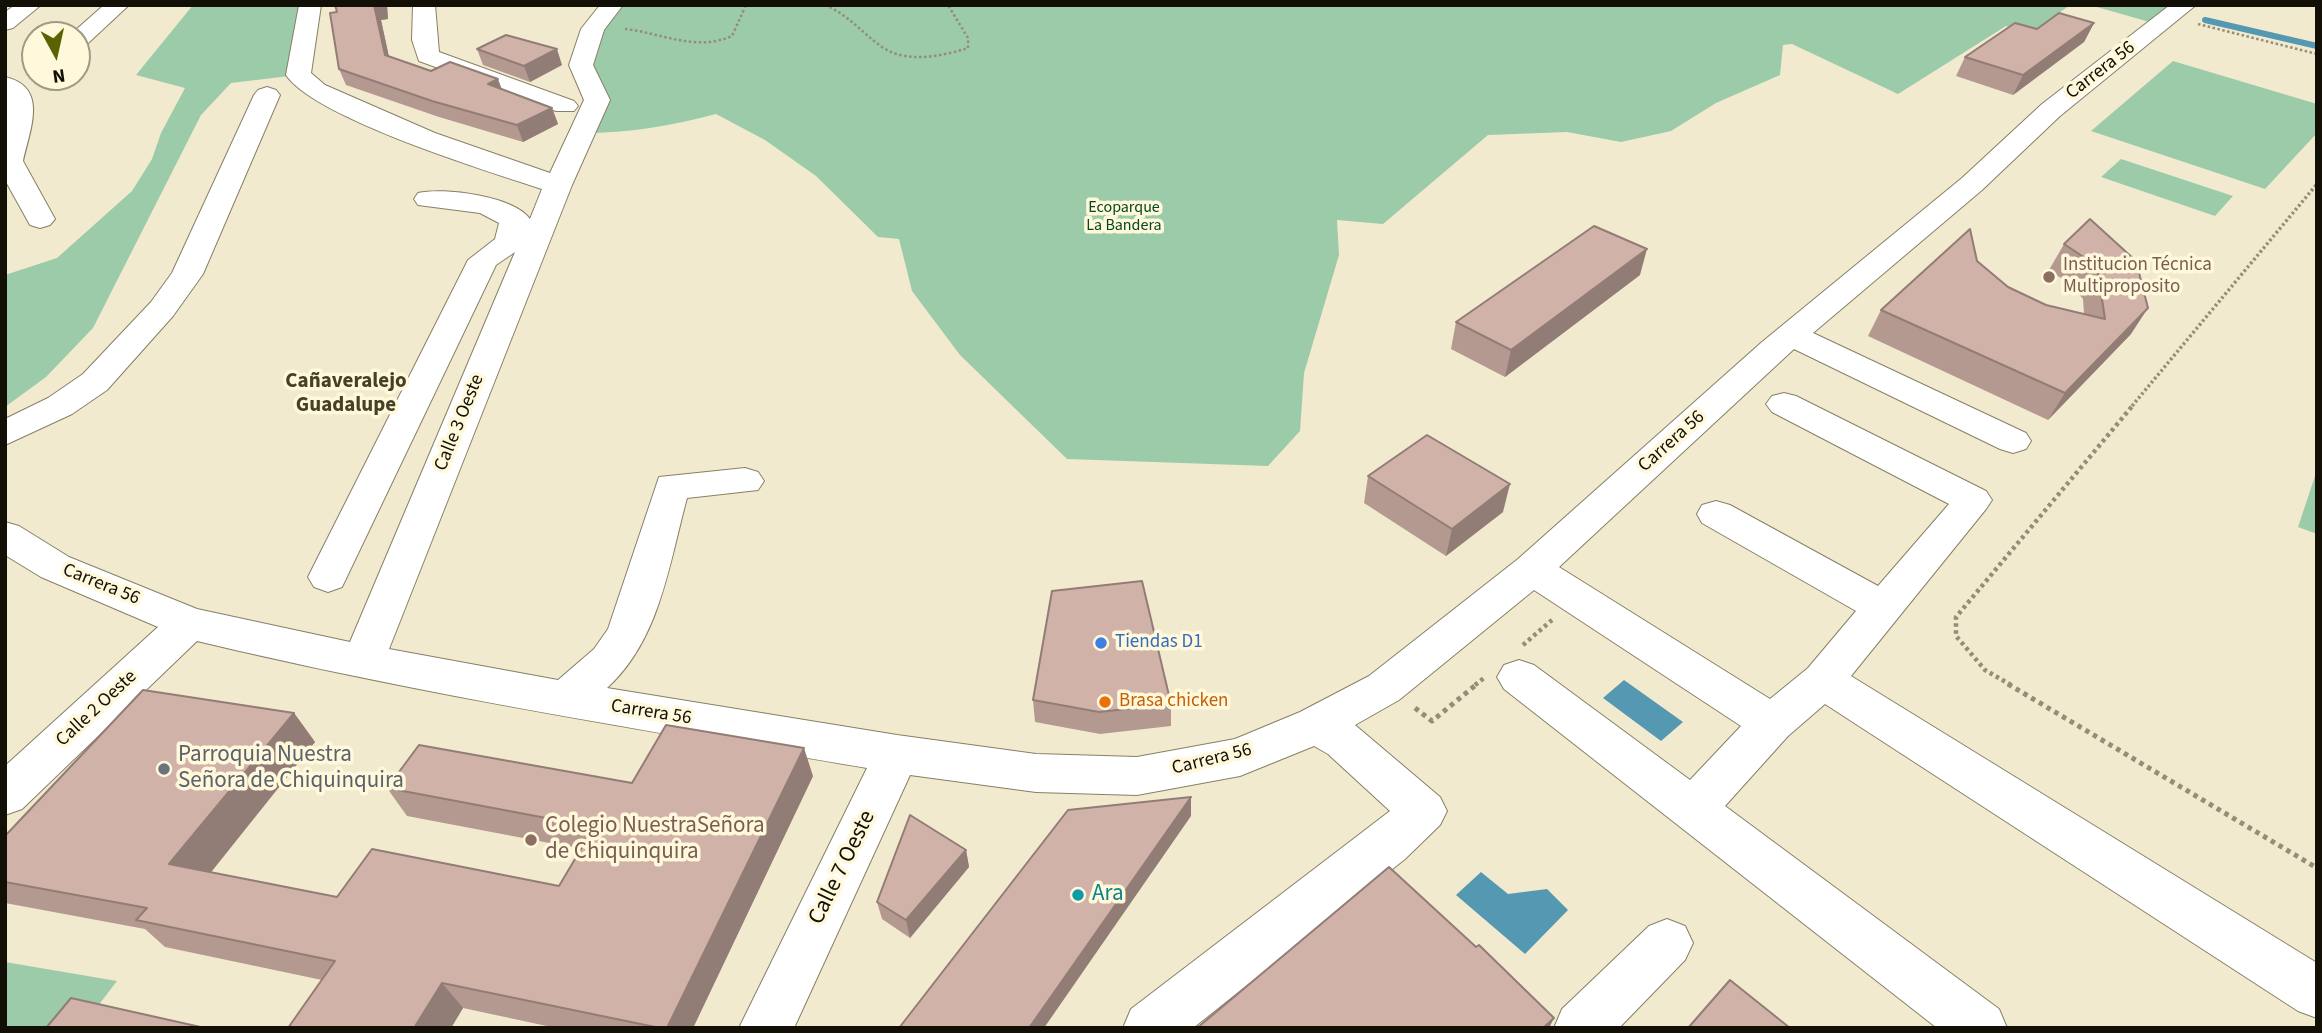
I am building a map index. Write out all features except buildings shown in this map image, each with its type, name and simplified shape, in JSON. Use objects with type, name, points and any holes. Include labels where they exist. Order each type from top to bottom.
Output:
[{"type":"street","points":[[5,23],[30,5]]},
{"type":"street","points":[[91,29],[118,5]]},
{"type":"street","points":[[310,5],[298,75],[304,82],[337,102],[454,152],[558,186]]},
{"type":"street","points":[[424,5],[424,40],[428,56],[565,106]]},
{"type":"street","name":"Calle 3 Oeste","points":[[363,661],[558,186],[597,100],[581,65],[593,29],[612,5]]},
{"type":"street","name":"Carrera 56","points":[[5,536],[55,567],[189,622],[363,661],[566,699],[897,754],[1036,773],[1137,776],[1240,757],[1316,725],[1384,688],[1532,569],[1792,335],[1972,184],[2051,110],[2189,14]]},
{"type":"street","points":[[20,84],[20,116],[9,161],[40,219]]},
{"type":"street","points":[[5,433],[60,406],[95,382],[162,309],[187,274],[267,95]]},
{"type":"street","points":[[328,576],[483,260],[509,243],[515,219],[486,205],[428,200]]},
{"type":"street","points":[[1792,335],[2013,440]]},
{"type":"street","points":[[430,372],[483,368]]},
{"type":"street","points":[[1693,808],[1772,723],[1823,680],[1973,500],[1784,404]]},
{"type":"street","points":[[566,699],[609,661],[628,634],[672,486],[745,481]]},
{"type":"street","points":[[1716,514],[1885,608]]},
{"type":"street","points":[[1532,569],[1772,723]]},
{"type":"street","name":"Calle 2 Oeste","points":[[5,795],[189,622]]},
{"type":"street","points":[[1518,677],[1980,1028]]},
{"type":"street","points":[[1823,680],[2317,993]]},
{"type":"street","points":[[1150,1028],[1388,844],[1423,811],[1344,741],[1316,725]]},
{"type":"street","name":"Calle 7 Oeste","points":[[777,1005],[897,754]]},
{"type":"street","points":[[1581,1028],[1667,943]]},
{"type":"path","points":[[593,29],[634,30],[692,44],[714,44],[732,36],[746,5]]},
{"type":"path","points":[[825,5],[858,22],[884,48],[915,56],[968,48],[968,38],[948,5]]},
{"type":"path","points":[[2189,14],[2317,54]]},
{"type":"path","points":[[2317,184],[1956,617],[1956,636],[1984,670],[2317,868]]},
{"type":"green space","points":[[193,5],[310,5],[298,75],[231,83],[201,115],[93,328],[46,377],[5,407],[5,275],[57,258],[132,191],[152,159],[161,133],[185,88],[136,75]]},
{"type":"green space","name":"Ecoparque La Bandera","points":[[612,5],[2070,5],[2031,33],[2006,26],[1898,94],[1792,44],[1783,45],[1780,75],[1716,103],[1671,131],[1621,142],[1567,132],[1488,135],[1383,224],[1337,220],[1339,255],[1304,373],[1300,431],[1268,466],[1067,459],[960,355],[912,291],[899,239],[878,237],[816,176],[765,140],[716,114],[650,128],[583,133],[597,100],[581,65]]},
{"type":"green space","points":[[2090,5],[2185,5],[2160,25]]},
{"type":"green space","points":[[2173,61],[2317,104],[2317,133],[2265,189],[2091,131]]},
{"type":"green space","points":[[2121,159],[2233,196],[2215,216],[2101,177]]},
{"type":"green space","points":[[2317,470],[2317,534],[2298,527]]},
{"type":"green space","points":[[5,962],[117,981],[81,1028],[5,1028]]},
{"type":"water","points":[[1624,680],[1683,722],[1661,741],[1603,698]]},
{"type":"water","points":[[1481,872],[1508,894],[1547,889],[1568,910],[1525,954],[1456,895]]},
{"type":"waterway","points":[[2205,20],[2317,46]]},
{"type":"place","name":"Institucion Técnica Multiproposito","points":[[2049,277]]},
{"type":"place","name":"Tiendas D1","points":[[1101,643]]},
{"type":"place","name":"Brasa chicken","points":[[1105,702]]},
{"type":"place","name":"Parroquia Nuestra Señora de Chiquinquira","points":[[164,769]]},
{"type":"place","name":"Colegio NuestraSeñora de Chiquinquira","points":[[531,840]]},
{"type":"place","name":"Ara","points":[[1078,895]]},
{"type":"district","name":"Cañaveralejo Guadalupe","points":[[346,394]]}]
